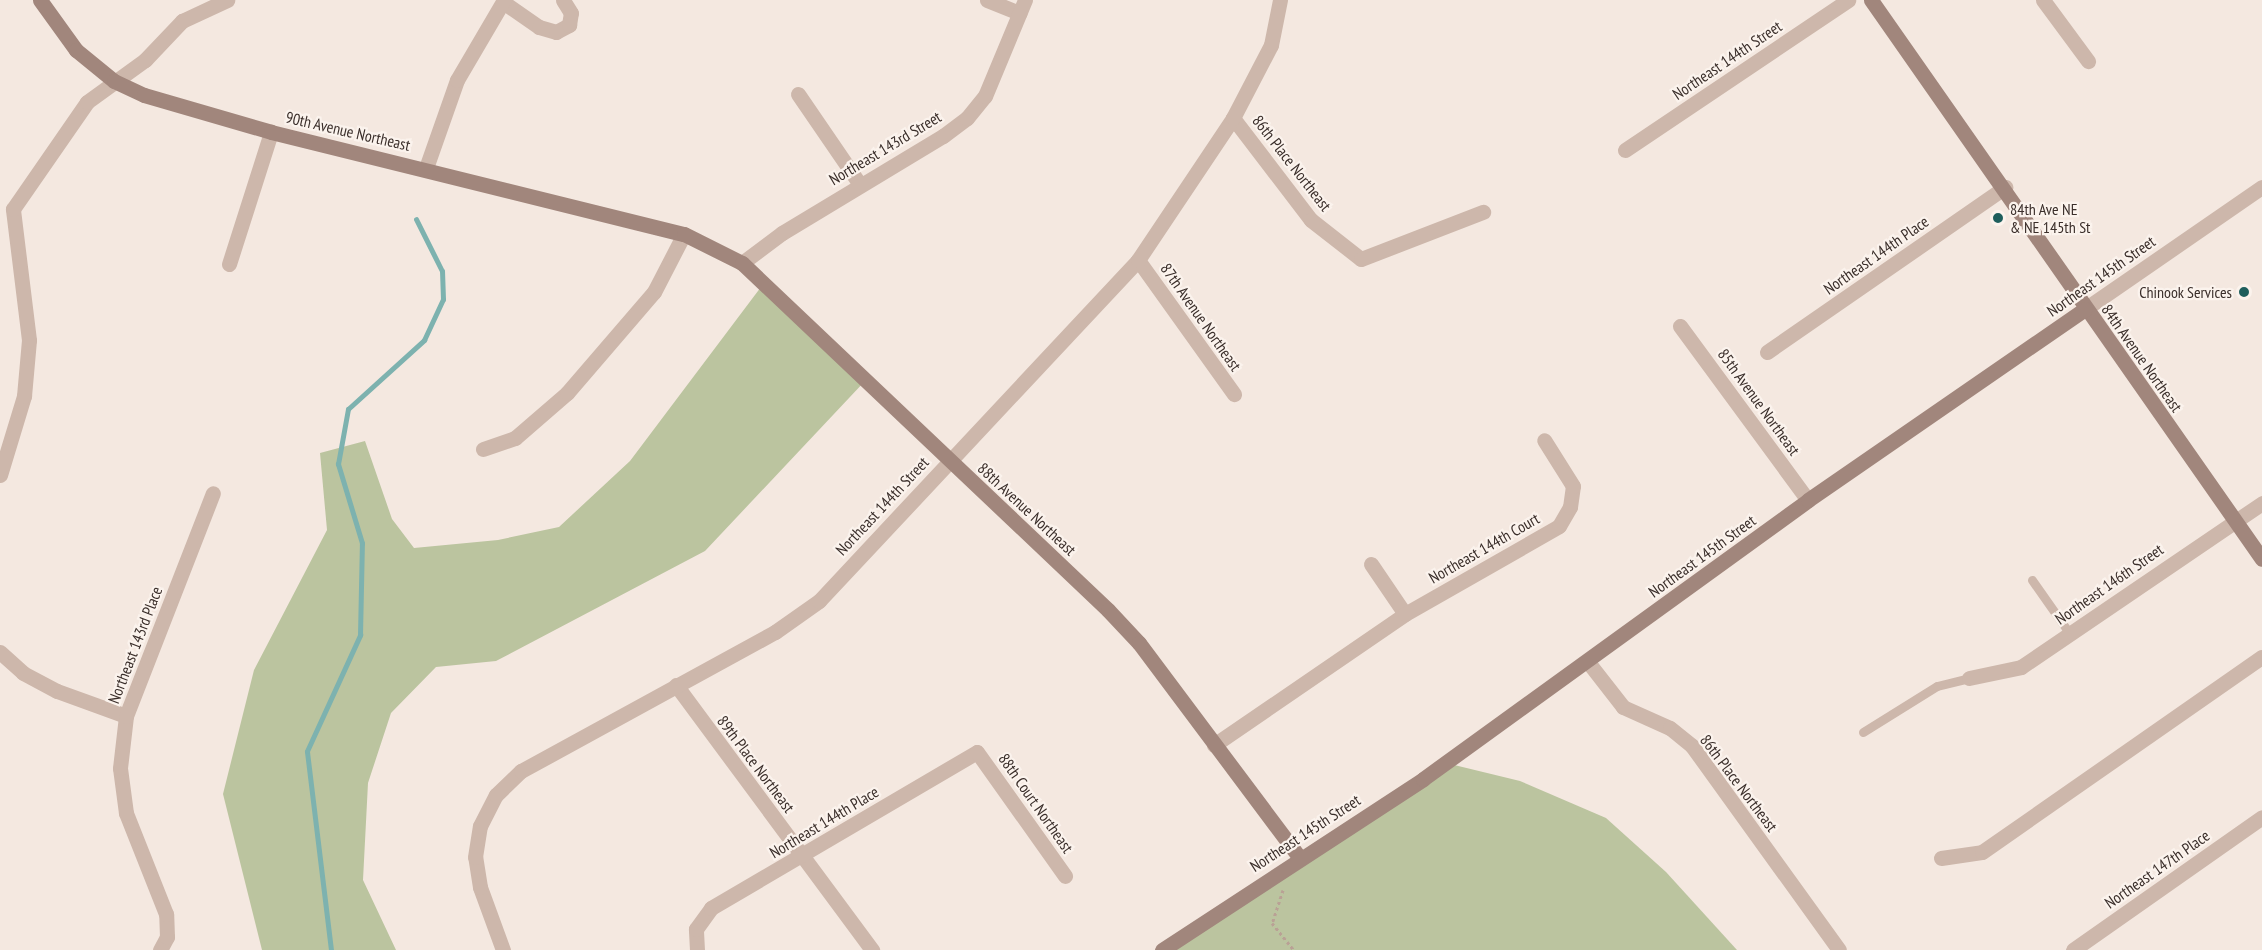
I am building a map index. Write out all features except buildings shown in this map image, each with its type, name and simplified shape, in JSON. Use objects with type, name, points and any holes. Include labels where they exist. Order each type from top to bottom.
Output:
[{"type":"street","name":"90th Avenue Northeast","points":[[40,0],[76,50],[114,81],[144,95],[271,132],[426,168],[684,234]]},
{"type":"street","points":[[0,475],[5,435],[24,396],[29,340],[6,207],[87,102],[145,60],[182,21],[227,0]]},
{"type":"street","points":[[426,168],[457,80],[503,1],[539,27],[556,32],[569,26],[571,13],[563,0]]},
{"type":"street","points":[[987,0],[1022,6]]},
{"type":"street","name":"Northeast 144th Street","points":[[503,950],[480,887],[475,857],[480,826],[496,795],[521,771],[799,618],[1138,260],[1233,118],[1271,45],[1280,0]]},
{"type":"street","name":"Northeast 144th Street","points":[[1625,150],[1848,0]]},
{"type":"street","name":"84th Avenue Northeast","points":[[1871,0],[2005,187],[2085,309],[2262,559]]},
{"type":"street","points":[[2043,0],[2088,61]]},
{"type":"street","name":"Northeast 143rd Street","points":[[742,263],[782,233],[859,183],[943,136],[967,118],[985,96],[1022,6]]},
{"type":"street","points":[[798,94],[859,183]]},
{"type":"street","name":"86th Place Northeast","points":[[1233,118],[1311,220],[1361,259],[1484,212]]},
{"type":"street","points":[[229,264],[271,132]]},
{"type":"street","name":"Northeast 144th Place","points":[[1767,352],[2005,187]]},
{"type":"street","name":"Northeast 145th Street","points":[[1162,950],[1299,857],[1423,779],[1588,662],[1808,500],[2262,187]]},
{"type":"street","points":[[483,449],[515,438],[567,393],[654,292],[684,234]]},
{"type":"street","name":"88th Avenue Northeast","points":[[684,234],[742,263],[1108,610],[1139,643],[1299,857]]},
{"type":"street","name":"87th Avenue Northeast","points":[[1138,260],[1234,394]]},
{"type":"street","name":"85th Avenue Northeast","points":[[1680,326],[1808,500]]},
{"type":"street","name":"Northeast 144th Court","points":[[1214,745],[1405,614],[1559,526],[1570,507],[1573,486],[1544,440]]},
{"type":"street","name":"Northeast 143rd Place","points":[[160,950],[167,937],[166,914],[124,802],[120,768],[126,716],[213,493]]},
{"type":"street","name":"Northeast 146th Street","points":[[1969,678],[2021,667],[2262,503]]},
{"type":"street","points":[[1371,564],[1405,614]]},
{"type":"street","points":[[0,652],[23,673],[57,691],[126,716]]},
{"type":"street","points":[[1941,858],[1982,852],[2262,657]]},
{"type":"street","name":"86th Place Northeast","points":[[1588,662],[1623,707],[1670,728],[1692,746],[1839,950]]},
{"type":"street","name":"89th Place Northeast","points":[[676,686],[872,950]]},
{"type":"street","name":"Northeast 144th Place","points":[[697,950],[696,929],[711,908],[803,857],[977,752]]},
{"type":"street","name":"88th Court Northeast","points":[[977,752],[1065,876]]},
{"type":"street","name":"Northeast 147th Place","points":[[2073,950],[2262,817]]},
{"type":"lane","points":[[2032,580],[2070,634]]},
{"type":"lane","points":[[1863,732],[1937,686],[1969,678]]},
{"type":"path","points":[[1284,888],[1272,923],[1294,950]]},
{"type":"green space","points":[[764,283],[865,381],[705,551],[496,661],[436,667],[391,713],[368,783],[363,880],[396,950],[262,950],[223,794],[254,670],[327,530],[320,453],[365,441],[392,519],[414,548],[498,540],[559,527],[630,461]]},
{"type":"green space","points":[[1446,763],[1520,781],[1606,818],[1666,872],[1737,950],[1164,950]]},
{"type":"waterway","points":[[331,950],[307,751],[360,635],[362,543],[338,464],[348,409],[424,340],[443,299],[442,271],[416,219]]},
{"type":"place","name":"84th Ave NE & NE 145th St","points":[[1998,218]]},
{"type":"place","name":"Chinook Services","points":[[2244,292]]}]
